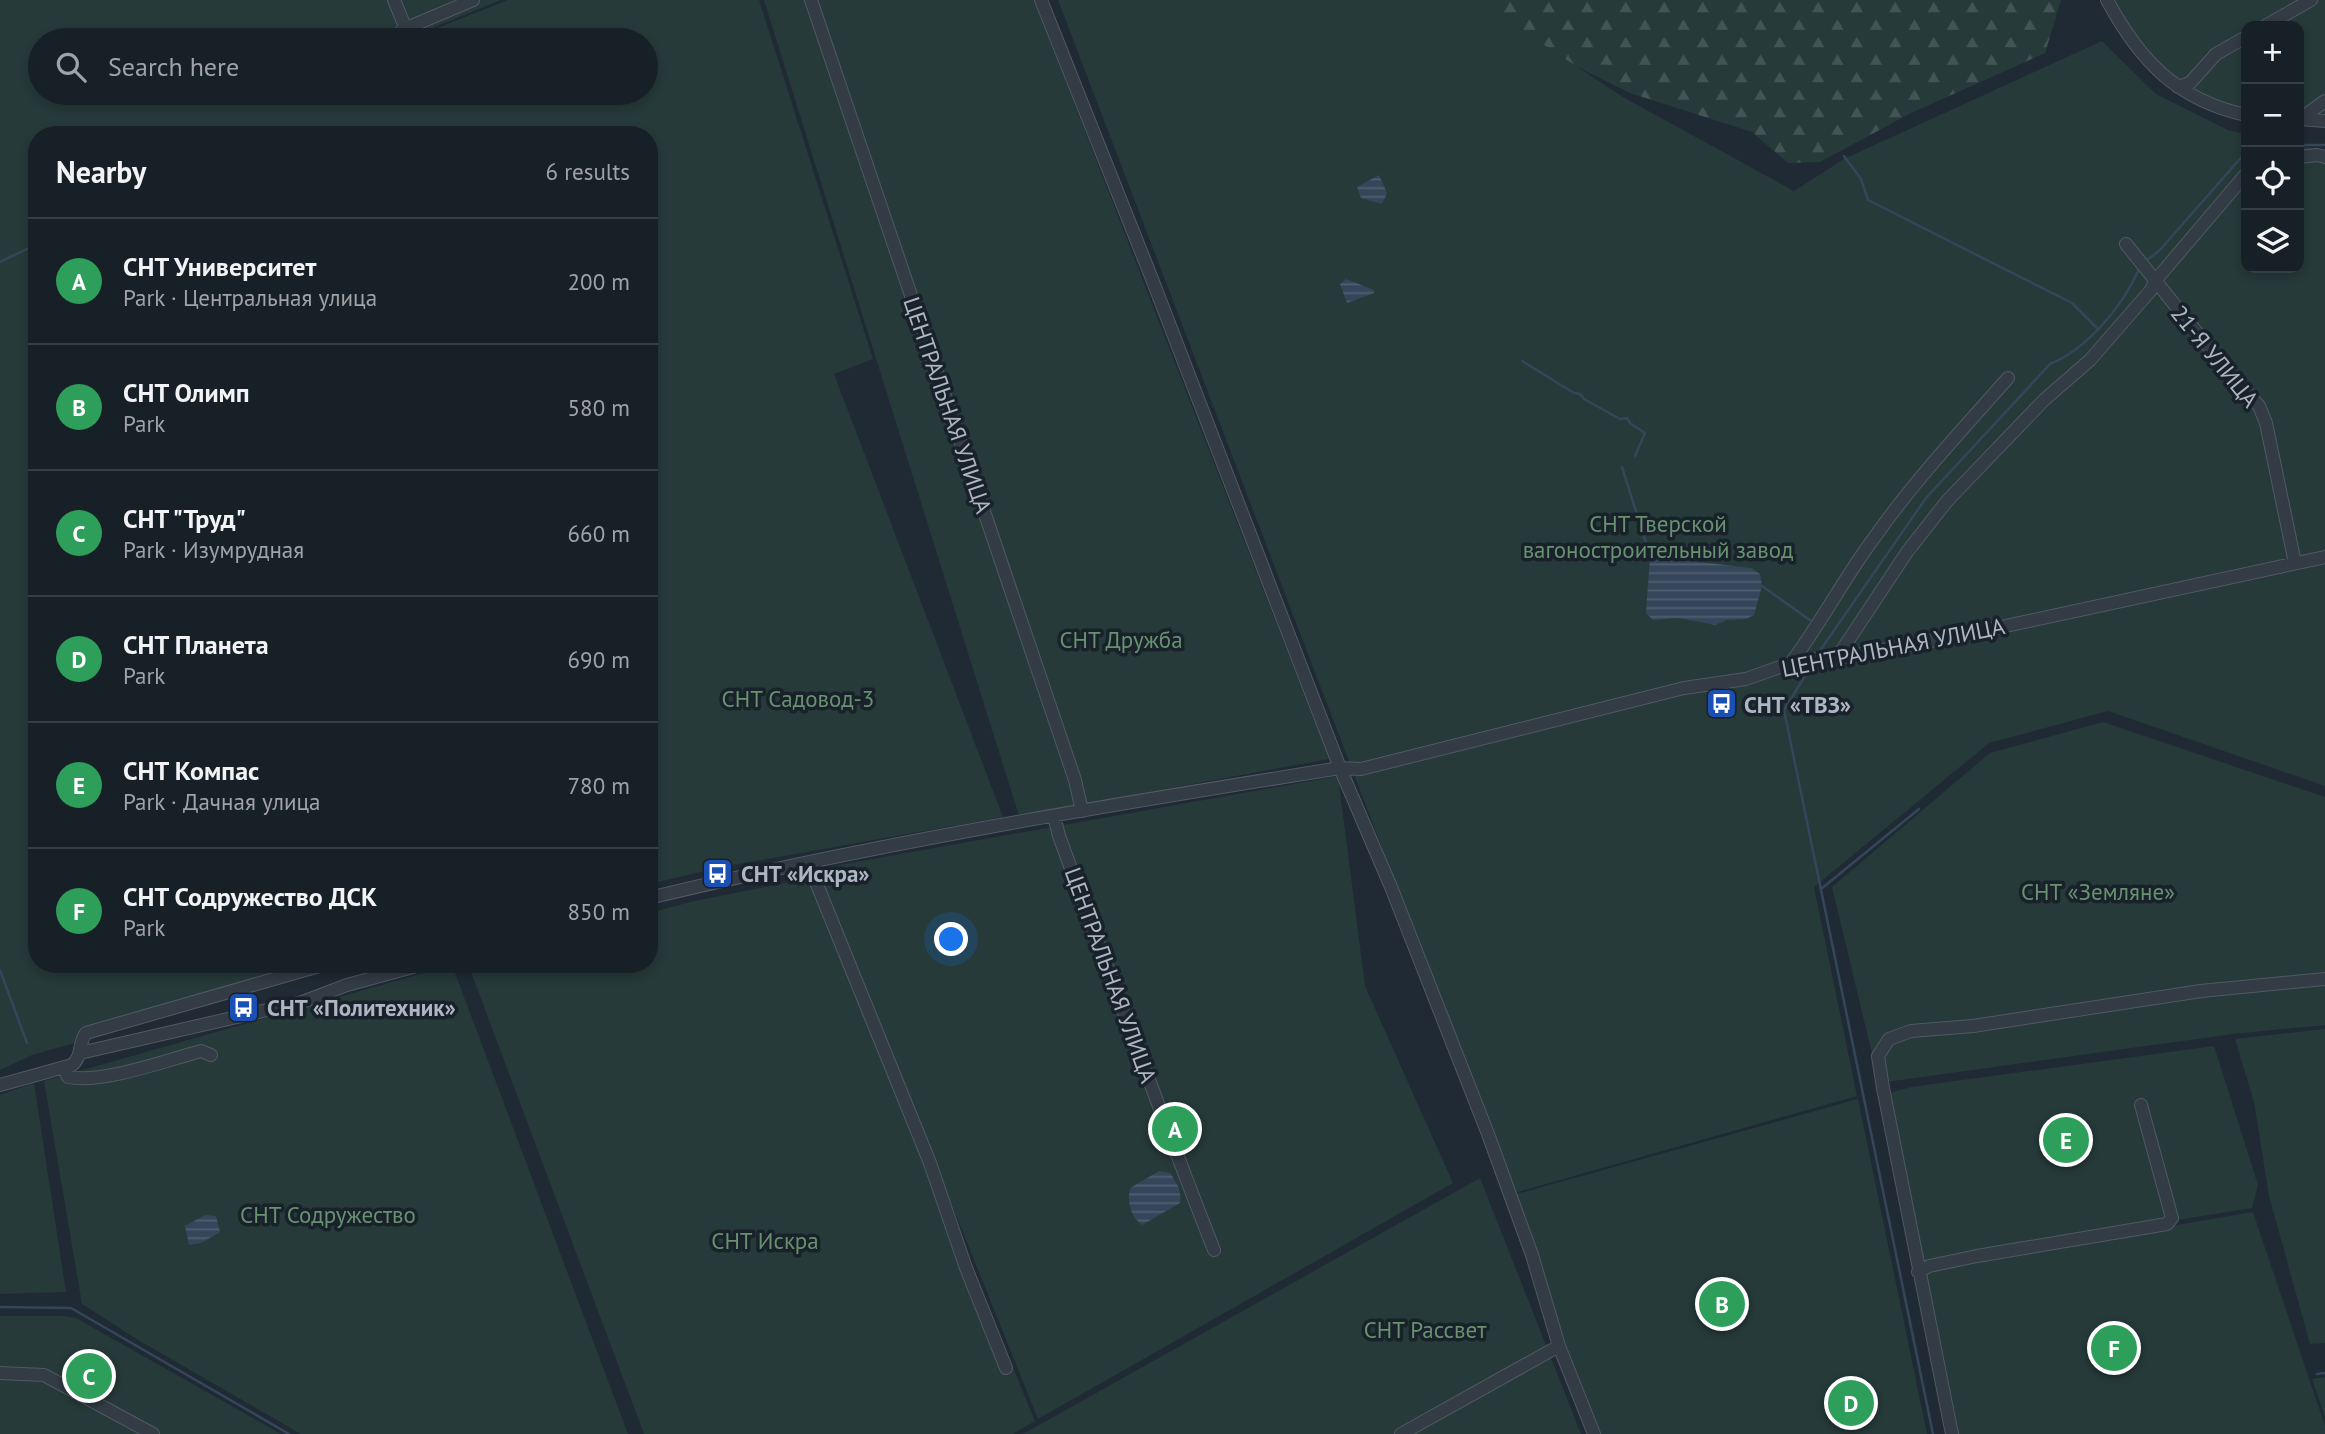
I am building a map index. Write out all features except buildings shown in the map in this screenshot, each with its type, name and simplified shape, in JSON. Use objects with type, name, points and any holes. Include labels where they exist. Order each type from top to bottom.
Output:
[{"type":"street","points":[[394,0],[403,28]]},
{"type":"street","points":[[409,28],[473,0]]},
{"type":"street","name":"ЦЕНТРАЛЬНАЯ УЛИЦА","points":[[811,0],[1075,780],[1082,811]]},
{"type":"street","points":[[1041,0],[1153,279],[1340,768],[1391,887],[1488,1134],[1532,1255],[1559,1346],[1594,1434]]},
{"type":"street","points":[[2107,0],[2119,22],[2153,68],[2178,87],[2222,110],[2241,114]]},
{"type":"street","points":[[2274,21],[2311,0]]},
{"type":"street","points":[[2178,87],[2190,83],[2216,54],[2241,40]]},
{"type":"street","points":[[2304,116],[2325,101]]},
{"type":"street","points":[[2304,119],[2325,121]]},
{"type":"street","points":[[2304,156],[2325,157]]},
{"type":"street","points":[[1836,659],[1907,552],[1947,501],[2044,400],[2090,360],[2241,180]]},
{"type":"street","name":"21-Я УЛИЦА","points":[[2126,244],[2259,406],[2266,422],[2295,563]]},
{"type":"street","points":[[1791,663],[1811,637],[1873,539],[1938,456],[2008,378]]},
{"type":"street","name":"ЦЕНТРАЛЬНАЯ УЛИЦА","points":[[658,896],[815,861],[1082,811],[1340,768],[1361,769],[1684,688],[1746,679],[1791,663],[1836,659],[1978,632],[2325,557]]},
{"type":"street","name":"ЦЕНТРАЛЬНАЯ УЛИЦА","points":[[1055,816],[1059,836],[1138,1043],[1175,1152],[1214,1250]]},
{"type":"street","points":[[815,861],[816,882],[930,1163],[966,1268],[1006,1368]]},
{"type":"street","points":[[0,1085],[77,1061],[80,1044],[86,1033],[295,973]]},
{"type":"street","points":[[80,1054],[302,1002],[347,985],[391,973]]},
{"type":"street","points":[[1952,1434],[1918,1272],[1878,1056],[1889,1039],[1911,1031],[1987,1024],[2201,991],[2325,979]]},
{"type":"street","points":[[64,1067],[68,1077],[78,1079],[110,1075],[201,1051],[211,1055]]},
{"type":"street","points":[[1918,1272],[1929,1266],[1977,1256],[2167,1224],[2172,1219],[2141,1105]]},
{"type":"street","points":[[1401,1434],[1559,1346]]},
{"type":"street","points":[[0,1373],[44,1375],[153,1434]]},
{"type":"green space","name":"СНТ Садовод-3","points":[[0,0],[501,0],[432,28],[28,28],[28,105],[658,105],[658,28],[437,28],[508,0],[759,0],[873,359],[834,374],[1003,817],[722,867],[658,882],[658,126],[28,126],[28,973],[321,973],[32,1055],[0,1070]]},
{"type":"green space","name":"СНТ Дружба","points":[[764,0],[1034,0],[1329,759],[1019,816]]},
{"type":"green space","name":"СНТ Тверской вагоностроительный завод","points":[[1058,0],[1476,0],[1623,97],[1794,191],[1844,159],[2102,41],[2156,94],[2228,130],[2241,133],[2241,273],[2304,273],[2304,146],[2325,151],[2325,786],[2108,711],[1989,743],[1814,887],[1857,1096],[1514,1193]]},
{"type":"green space","points":[[1472,0],[2061,0],[2045,53],[1911,113],[1820,162],[1788,163],[1752,132],[1630,93],[1517,37]]},
{"type":"green space","points":[[2111,0],[2325,0],[2325,115],[2304,114],[2304,21],[2241,21],[2241,109],[2169,81],[2143,54]]},
{"type":"green space","name":"СНТ «Земляне»","points":[[2103,722],[2325,797],[2325,1025],[2233,1034],[1879,1083],[1832,887],[1990,753]]},
{"type":"green space","points":[[1338,776],[1365,986],[1453,1183],[1038,1419],[817,869]]},
{"type":"green space","name":"СНТ Искра","points":[[811,878],[1035,1421],[1013,1434],[644,1434],[471,973],[658,973],[658,911]]},
{"type":"green space","name":"СНТ Содружество","points":[[424,973],[455,973],[628,1434],[301,1434],[138,1340],[82,1304],[44,1081]]},
{"type":"green space","points":[[2325,1029],[2325,1343],[2310,1344],[2269,1196],[2254,1102],[2235,1039]]},
{"type":"green space","points":[[2214,1046],[2258,1185],[2252,1208],[1912,1263],[1878,1096],[1911,1087]]},
{"type":"green space","points":[[34,1083],[66,1292],[0,1294],[0,1095]]},
{"type":"green space","points":[[1858,1099],[1927,1434],[1588,1434],[1506,1197]]},
{"type":"green space","name":"СНТ Рассвет","points":[[1480,1178],[1581,1434],[1023,1434]]},
{"type":"green space","points":[[2253,1212],[2325,1426],[2325,1434],[1949,1434],[1913,1270]]},
{"type":"green space","points":[[0,1316],[76,1318],[281,1434],[0,1434]]},
{"type":"green space","points":[[2325,1377],[2325,1417],[2312,1379]]},
{"type":"water","points":[[1379,175],[1387,193],[1382,204],[1361,198],[1357,187]]},
{"type":"water","points":[[1346,279],[1374,290],[1374,293],[1347,303],[1340,284]]},
{"type":"water","points":[[1650,556],[1751,568],[1760,574],[1762,586],[1754,615],[1715,625],[1678,618],[1653,620],[1646,613]]},
{"type":"water","points":[[1159,1171],[1170,1173],[1173,1177],[1180,1191],[1180,1203],[1142,1225],[1130,1208],[1130,1188]]},
{"type":"water","points":[[205,1215],[216,1216],[220,1232],[201,1243],[189,1245],[185,1226]]},
{"type":"waterway","points":[[2304,145],[2325,145]]},
{"type":"waterway","points":[[1844,156],[1861,179],[1868,200],[2072,303],[2097,328]]},
{"type":"waterway","points":[[2147,260],[2159,251],[2241,158]]},
{"type":"waterway","points":[[0,262],[28,248]]},
{"type":"waterway","points":[[1819,652],[1926,498],[2050,364],[2077,348],[2102,325],[2124,297],[2139,269]]},
{"type":"waterway","points":[[1522,361],[1620,419],[1627,418],[1645,433],[1635,456]]},
{"type":"waterway","points":[[1622,467],[1650,556]]},
{"type":"waterway","points":[[1762,586],[1814,623]]},
{"type":"waterway","points":[[1810,668],[1784,710],[1933,1434]]},
{"type":"waterway","points":[[1821,889],[1919,809]]},
{"type":"waterway","points":[[0,970],[27,1043]]},
{"type":"waterway","points":[[0,1307],[71,1308],[289,1434]]},
{"type":"waterway","points":[[2317,1374],[2325,1373]]},
{"type":"place","name":"СНТ «ТВЗ»","points":[[1721,704]]},
{"type":"place","name":"СНТ «Искра»","points":[[718,873]]},
{"type":"place","name":"СНТ «Политехник»","points":[[244,1007]]},
{"type":"place","name":"СНТ Университет","points":[[1175,1129]]},
{"type":"place","name":"СНТ Компас","points":[[2066,1140]]},
{"type":"place","name":"СНТ Олимп","points":[[1722,1304]]},
{"type":"place","name":"СНТ Содружество ДСК","points":[[2114,1348]]},
{"type":"place","name":"СНТ \"Труд\"","points":[[89,1376]]},
{"type":"place","name":"СНТ Планета","points":[[1851,1403]]}]
